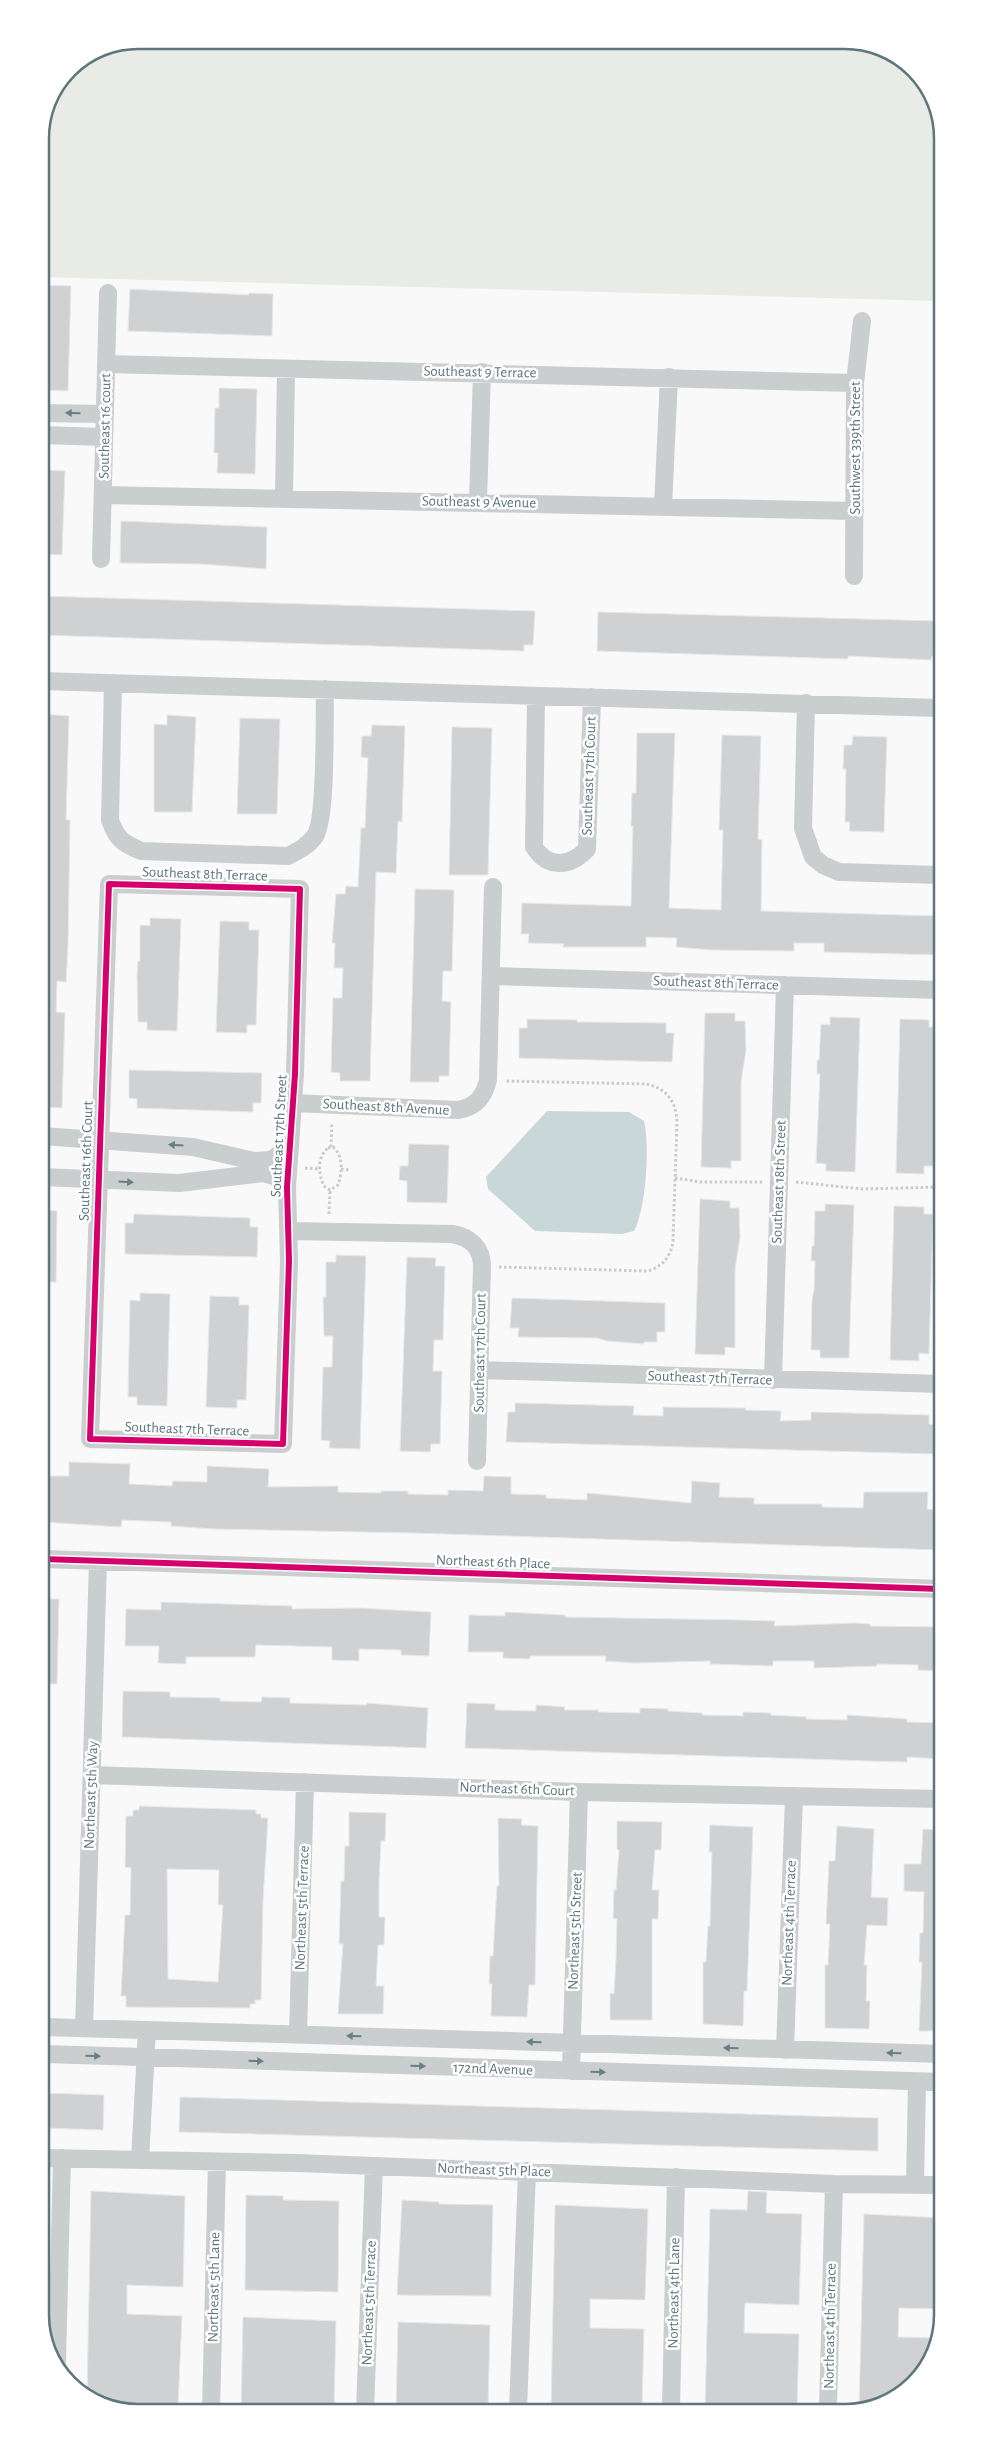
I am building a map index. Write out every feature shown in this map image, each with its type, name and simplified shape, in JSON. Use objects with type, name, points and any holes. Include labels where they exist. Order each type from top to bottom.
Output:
[{"type":"street","name":"Southeast 16 court","points":[[101,558],[108,294]]},
{"type":"street","name":"Southwest 339th Street","points":[[854,576],[855,383],[862,321]]},
{"type":"street","name":"Southeast 9 Terrace","points":[[106,364],[482,372],[855,383]]},
{"type":"street","points":[[284,498],[286,369]]},
{"type":"street","points":[[478,502],[482,372]]},
{"type":"street","points":[[663,507],[669,377]]},
{"type":"street","points":[[49,413],[105,414]]},
{"type":"street","points":[[49,435],[104,437]]},
{"type":"street","name":"Southeast 9 Avenue","points":[[103,495],[855,511]]},
{"type":"street","points":[[49,681],[934,708]]},
{"type":"street","points":[[113,683],[110,820],[115,835],[126,845],[141,851],[288,856],[304,848],[316,834],[322,812],[325,689]]},
{"type":"street","name":"Southeast 17th Court","points":[[536,696],[534,847],[540,856],[550,863],[564,864],[578,858],[587,849],[592,697]]},
{"type":"street","points":[[806,703],[802,828],[814,857],[823,865],[839,872],[934,875]]},
{"type":"street","name":"Southeast 8th Terrace","points":[[109,884],[300,889]]},
{"type":"street","name":"Southeast 16th Court","points":[[90,1439],[109,884]]},
{"type":"street","points":[[491,976],[493,887]]},
{"type":"street","name":"Southeast 17th Street","points":[[283,1444],[289,1231],[287,1187],[300,889]]},
{"type":"street","name":"Southeast 8th Terrace","points":[[491,976],[934,990]]},
{"type":"street","name":"Southeast 8th Avenue","points":[[292,1103],[458,1110],[477,1102],[483,1096],[488,1080],[491,976]]},
{"type":"street","name":"Southeast 18th Street","points":[[773,1380],[785,985]]},
{"type":"street","points":[[49,1136],[203,1148],[263,1162],[271,1160],[289,1148]]},
{"type":"street","points":[[199,1182],[210,1169],[209,1157],[203,1148]]},
{"type":"street","points":[[49,1178],[146,1184],[199,1182],[263,1172],[274,1176],[287,1187]]},
{"type":"street","name":"Southeast 17th Court","points":[[289,1231],[452,1234],[466,1238],[476,1246],[482,1257],[478,1461]]},
{"type":"street","name":"Southeast 7th Terrace","points":[[480,1370],[934,1384]]},
{"type":"street","name":"Southeast 7th Terrace","points":[[90,1439],[283,1444]]},
{"type":"street","name":"Northeast 6th Place","points":[[49,1559],[934,1589]]},
{"type":"street","name":"Northeast 5th Way","points":[[84,2028],[98,1561]]},
{"type":"street","name":"Northeast 6th Court","points":[[92,1775],[579,1792],[934,1799]]},
{"type":"street","name":"Northeast 5th Terrace","points":[[298,2034],[305,1782]]},
{"type":"street","name":"Northeast 5th Street","points":[[571,2071],[579,1792]]},
{"type":"street","name":"Northeast 4th Terrace","points":[[785,2050],[794,1796]]},
{"type":"street","name":"172nd Avenue","points":[[49,2027],[934,2054]]},
{"type":"street","points":[[140,2160],[147,2030]]},
{"type":"street","name":"172nd Avenue","points":[[49,2054],[934,2082]]},
{"type":"street","points":[[915,2184],[917,2082]]},
{"type":"street","points":[[53,2158],[57,2352]]},
{"type":"street","name":"Northeast 5th Place","points":[[53,2158],[527,2171],[834,2184],[934,2185]]},
{"type":"street","name":"Northeast 5th Lane","points":[[211,2404],[217,2162]]},
{"type":"street","name":"Northeast 5th Terrace","points":[[366,2404],[374,2166]]},
{"type":"street","points":[[518,2404],[527,2171]]},
{"type":"street","name":"Northeast 4th Lane","points":[[671,2404],[676,2177]]},
{"type":"street","name":"Northeast 4th Terrace","points":[[828,2404],[834,2184]]},
{"type":"path","points":[[493,1266],[640,1271],[656,1268],[667,1258],[673,1245],[676,1110],[671,1098],[658,1088],[646,1084],[505,1081]]},
{"type":"path","points":[[330,1190],[338,1185],[341,1169],[338,1153],[332,1147],[332,1120]]},
{"type":"path","points":[[330,1190],[326,1189],[322,1182],[319,1168],[324,1152],[332,1147]]},
{"type":"path","points":[[304,1168],[319,1168]]},
{"type":"path","points":[[341,1169],[350,1170]]},
{"type":"path","points":[[675,1178],[700,1182],[768,1182]]},
{"type":"path","points":[[790,1182],[829,1184],[863,1189],[934,1187]]},
{"type":"path","points":[[329,1217],[330,1190]]},
{"type":"shaded area","points":[[137,49],[863,50],[880,55],[900,67],[919,88],[930,109],[934,137],[934,301],[49,277],[50,120],[55,103],[67,83],[79,71],[109,53]]},
{"type":"shaded area","points":[[547,1111],[629,1112],[644,1121],[647,1146],[646,1177],[641,1208],[634,1231],[622,1234],[535,1231],[488,1189],[486,1177]]},
{"type":"building","points":[[49,285],[71,286],[68,391],[49,390]]},
{"type":"building","points":[[130,289],[249,295],[249,293],[273,294],[272,336],[128,331]]},
{"type":"building","points":[[219,388],[257,389],[255,474],[217,473],[218,453],[214,453],[215,408],[219,408]]},
{"type":"building","points":[[49,470],[65,471],[62,555],[49,554]]},
{"type":"building","points":[[121,521],[267,527],[266,569],[201,564],[120,563]]},
{"type":"building","points":[[49,596],[535,611],[533,645],[524,645],[524,651],[49,635]]},
{"type":"building","points":[[598,612],[934,621],[934,656],[932,656],[931,660],[848,656],[848,659],[597,651]]},
{"type":"building","points":[[49,715],[69,716],[66,820],[70,820],[68,946],[66,982],[57,981],[56,1012],[65,1013],[62,1108],[49,1107]]},
{"type":"building","points":[[167,715],[196,717],[192,812],[154,812],[154,724],[167,725]]},
{"type":"building","points":[[240,718],[280,719],[277,814],[237,814]]},
{"type":"building","points":[[372,725],[405,726],[402,822],[398,821],[396,873],[376,872],[370,1081],[340,1081],[340,1073],[331,1072],[333,998],[342,998],[343,968],[334,968],[335,943],[332,943],[336,894],[345,894],[346,886],[358,887],[361,828],[365,828],[368,758],[361,757],[362,736],[371,736]]},
{"type":"building","points":[[452,727],[492,728],[488,875],[449,875]]},
{"type":"building","points":[[637,733],[675,733],[669,908],[721,910],[723,830],[719,830],[722,735],[761,736],[758,839],[762,840],[761,911],[934,916],[934,955],[824,952],[824,943],[794,943],[794,951],[712,950],[676,947],[677,938],[646,937],[646,947],[563,947],[564,944],[528,943],[529,934],[521,934],[522,903],[631,906],[632,793],[636,793]]},
{"type":"building","points":[[853,736],[887,737],[884,832],[849,831],[850,822],[845,822],[846,769],[843,769],[844,745],[852,745]]},
{"type":"building","points":[[415,889],[454,890],[452,971],[443,971],[442,1001],[451,1002],[449,1076],[439,1076],[439,1082],[410,1082]]},
{"type":"building","points":[[150,918],[181,919],[177,1031],[147,1030],[147,1022],[138,1022],[137,976],[138,961],[140,961],[140,925],[150,926]]},
{"type":"building","points":[[220,921],[249,922],[249,930],[259,930],[256,1025],[247,1025],[247,1033],[216,1032]]},
{"type":"building","points":[[705,1013],[735,1013],[735,1021],[745,1021],[746,1050],[741,1082],[741,1161],[731,1161],[731,1168],[701,1167]]},
{"type":"building","points":[[830,1017],[860,1018],[855,1172],[826,1171],[826,1164],[816,1163],[820,1074],[817,1074],[817,1060],[819,1060],[821,1024],[830,1025]]},
{"type":"building","points":[[527,1019],[577,1020],[577,1022],[666,1023],[666,1033],[674,1033],[672,1062],[519,1058],[519,1028],[527,1028]]},
{"type":"building","points":[[900,1019],[929,1020],[929,1027],[934,1027],[934,1166],[924,1166],[924,1174],[896,1173]]},
{"type":"building","points":[[129,1070],[262,1073],[261,1103],[253,1103],[253,1112],[137,1108],[137,1099],[129,1098]]},
{"type":"building","points":[[409,1144],[449,1145],[447,1203],[407,1202],[407,1181],[399,1180],[400,1166],[408,1166]]},
{"type":"building","points":[[700,1199],[730,1201],[730,1208],[739,1208],[740,1237],[735,1269],[735,1348],[725,1347],[725,1355],[695,1354]]},
{"type":"building","points":[[825,1204],[854,1205],[849,1358],[820,1358],[820,1350],[811,1350],[815,1261],[811,1261],[812,1246],[814,1246],[815,1211],[825,1211]]},
{"type":"building","points":[[894,1206],[924,1207],[924,1214],[933,1214],[929,1354],[919,1353],[919,1361],[890,1360]]},
{"type":"building","points":[[49,1210],[57,1211],[56,1282],[49,1282]]},
{"type":"building","points":[[134,1214],[250,1218],[250,1227],[258,1227],[257,1257],[125,1254],[125,1223],[133,1223]]},
{"type":"building","points":[[336,1255],[366,1256],[360,1449],[329,1448],[330,1441],[321,1440],[323,1367],[332,1367],[333,1336],[324,1336],[323,1297],[326,1297],[326,1262],[336,1262]]},
{"type":"building","points":[[407,1257],[436,1258],[435,1266],[445,1266],[443,1340],[434,1340],[433,1371],[442,1371],[440,1444],[431,1444],[430,1452],[400,1451]]},
{"type":"building","points":[[140,1293],[170,1294],[167,1406],[137,1405],[137,1397],[128,1397],[130,1300],[140,1301]]},
{"type":"building","points":[[210,1296],[239,1297],[239,1305],[249,1305],[246,1400],[237,1400],[237,1408],[206,1407]]},
{"type":"building","points":[[512,1298],[665,1303],[665,1332],[657,1332],[657,1342],[644,1342],[644,1344],[607,1341],[597,1338],[518,1337],[519,1328],[510,1328]]},
{"type":"building","points":[[515,1403],[634,1406],[633,1415],[663,1416],[663,1407],[746,1408],[745,1410],[781,1411],[780,1421],[811,1420],[811,1412],[929,1415],[929,1424],[934,1425],[934,1454],[506,1442],[508,1412],[515,1412]]},
{"type":"building","points":[[69,1462],[130,1464],[129,1484],[172,1486],[173,1481],[207,1482],[207,1466],[269,1469],[268,1487],[338,1486],[338,1492],[381,1493],[381,1491],[408,1491],[408,1494],[448,1495],[448,1490],[483,1491],[484,1476],[511,1477],[511,1494],[546,1495],[546,1498],[587,1500],[587,1493],[691,1503],[692,1481],[720,1483],[719,1497],[754,1498],[754,1504],[822,1504],[822,1507],[863,1508],[864,1492],[928,1492],[927,1509],[934,1510],[934,1550],[413,1533],[214,1529],[171,1526],[171,1522],[122,1520],[121,1527],[49,1522],[49,1476],[69,1476]]},
{"type":"building","points":[[49,1599],[59,1599],[57,1684],[49,1684]]},
{"type":"building","points":[[161,1602],[292,1606],[292,1609],[359,1608],[431,1612],[429,1656],[401,1655],[401,1650],[359,1649],[359,1661],[332,1660],[332,1647],[256,1645],[255,1657],[186,1657],[186,1664],[158,1663],[159,1646],[125,1646],[126,1609],[161,1610]]},
{"type":"building","points":[[505,1612],[565,1615],[565,1617],[775,1621],[774,1626],[855,1623],[870,1624],[870,1626],[934,1627],[934,1671],[918,1670],[918,1665],[877,1664],[877,1666],[814,1668],[814,1661],[773,1661],[773,1666],[710,1664],[710,1661],[634,1663],[605,1661],[606,1656],[530,1656],[530,1659],[503,1658],[503,1652],[468,1652],[469,1615],[505,1616]]},
{"type":"building","points":[[123,1691],[170,1692],[170,1697],[220,1698],[220,1701],[261,1702],[262,1697],[290,1698],[290,1703],[367,1705],[367,1703],[428,1708],[426,1748],[122,1737]]},
{"type":"building","points":[[467,1703],[495,1704],[495,1710],[536,1711],[536,1705],[565,1707],[564,1710],[640,1713],[640,1708],[668,1709],[668,1711],[702,1713],[702,1715],[743,1716],[743,1712],[771,1713],[771,1715],[806,1717],[806,1719],[847,1720],[847,1715],[907,1719],[907,1722],[934,1723],[934,1759],[907,1757],[907,1762],[465,1748]]},
{"type":"building","points":[[139,1806],[256,1810],[256,1814],[261,1814],[261,1818],[268,1818],[263,1901],[261,2000],[255,2000],[255,2004],[250,2004],[250,2008],[126,2007],[126,1996],[121,1996],[125,1915],[130,1915],[131,1868],[125,1867],[126,1816],[133,1816],[133,1810],[139,1810]],"holes":[[[167,1869],[219,1870],[218,1905],[223,1905],[218,1982],[168,1979]]]},
{"type":"building","points":[[349,1812],[386,1813],[385,1841],[381,1841],[379,1882],[379,1917],[385,1917],[384,1945],[378,1945],[376,1986],[384,1986],[383,2014],[338,2014],[343,1944],[339,1944],[341,1881],[344,1881],[345,1846],[349,1846]]},
{"type":"building","points":[[498,1818],[522,1819],[521,1825],[538,1826],[535,1985],[529,1985],[527,2017],[491,2016],[492,1984],[489,1984],[490,1956],[493,1956],[497,1886],[499,1886]]},
{"type":"building","points":[[617,1821],[662,1822],[661,1850],[655,1850],[652,1890],[659,1890],[658,1919],[652,1919],[652,2020],[610,2020],[610,1993],[614,1994],[616,1959],[617,1919],[613,1918],[619,1850],[617,1849]]},
{"type":"building","points":[[710,1825],[753,1827],[747,1991],[744,1991],[743,2026],[703,2024],[703,1962],[706,1962],[708,1926],[710,1926],[712,1852],[709,1852]]},
{"type":"building","points":[[837,1826],[874,1829],[871,1897],[888,1898],[887,1926],[867,1925],[864,1965],[867,1965],[866,2001],[870,2001],[869,2029],[825,2028],[825,1965],[828,1965],[830,1924],[826,1924],[829,1861],[835,1861]]},
{"type":"building","points":[[923,1829],[934,1830],[934,2031],[919,2031],[922,1962],[919,1962],[920,1933],[923,1933],[924,1892],[904,1891],[904,1864],[921,1864]]},
{"type":"building","points":[[49,2093],[104,2095],[103,2130],[49,2128]]},
{"type":"building","points":[[180,2097],[878,2118],[878,2151],[179,2132]]},
{"type":"building","points":[[91,2191],[185,2196],[183,2287],[127,2285],[127,2314],[182,2316],[178,2404],[132,2404],[114,2401],[103,2398],[87,2388]]},
{"type":"building","points":[[748,2191],[767,2192],[766,2213],[802,2214],[799,2305],[745,2303],[744,2333],[799,2334],[797,2404],[705,2404],[710,2209],[747,2210]]},
{"type":"building","points":[[246,2195],[283,2196],[283,2200],[339,2201],[338,2292],[245,2290]]},
{"type":"building","points":[[402,2200],[439,2202],[439,2204],[493,2205],[491,2296],[397,2295]]},
{"type":"building","points":[[555,2205],[648,2209],[645,2300],[590,2299],[590,2328],[644,2329],[642,2404],[551,2404]]},
{"type":"building","points":[[864,2214],[934,2218],[934,2309],[899,2308],[898,2337],[931,2338],[930,2344],[919,2365],[900,2386],[880,2398],[859,2403]]},
{"type":"building","points":[[243,2317],[336,2321],[334,2404],[241,2404]]},
{"type":"building","points":[[398,2322],[490,2325],[488,2404],[396,2404]]},
{"type":"cycle path","points":[[109,884],[300,889],[295,1074],[287,1187],[289,1261],[283,1444],[90,1439],[109,884]]},
{"type":"cycle path","points":[[49,1559],[934,1589]]}]
